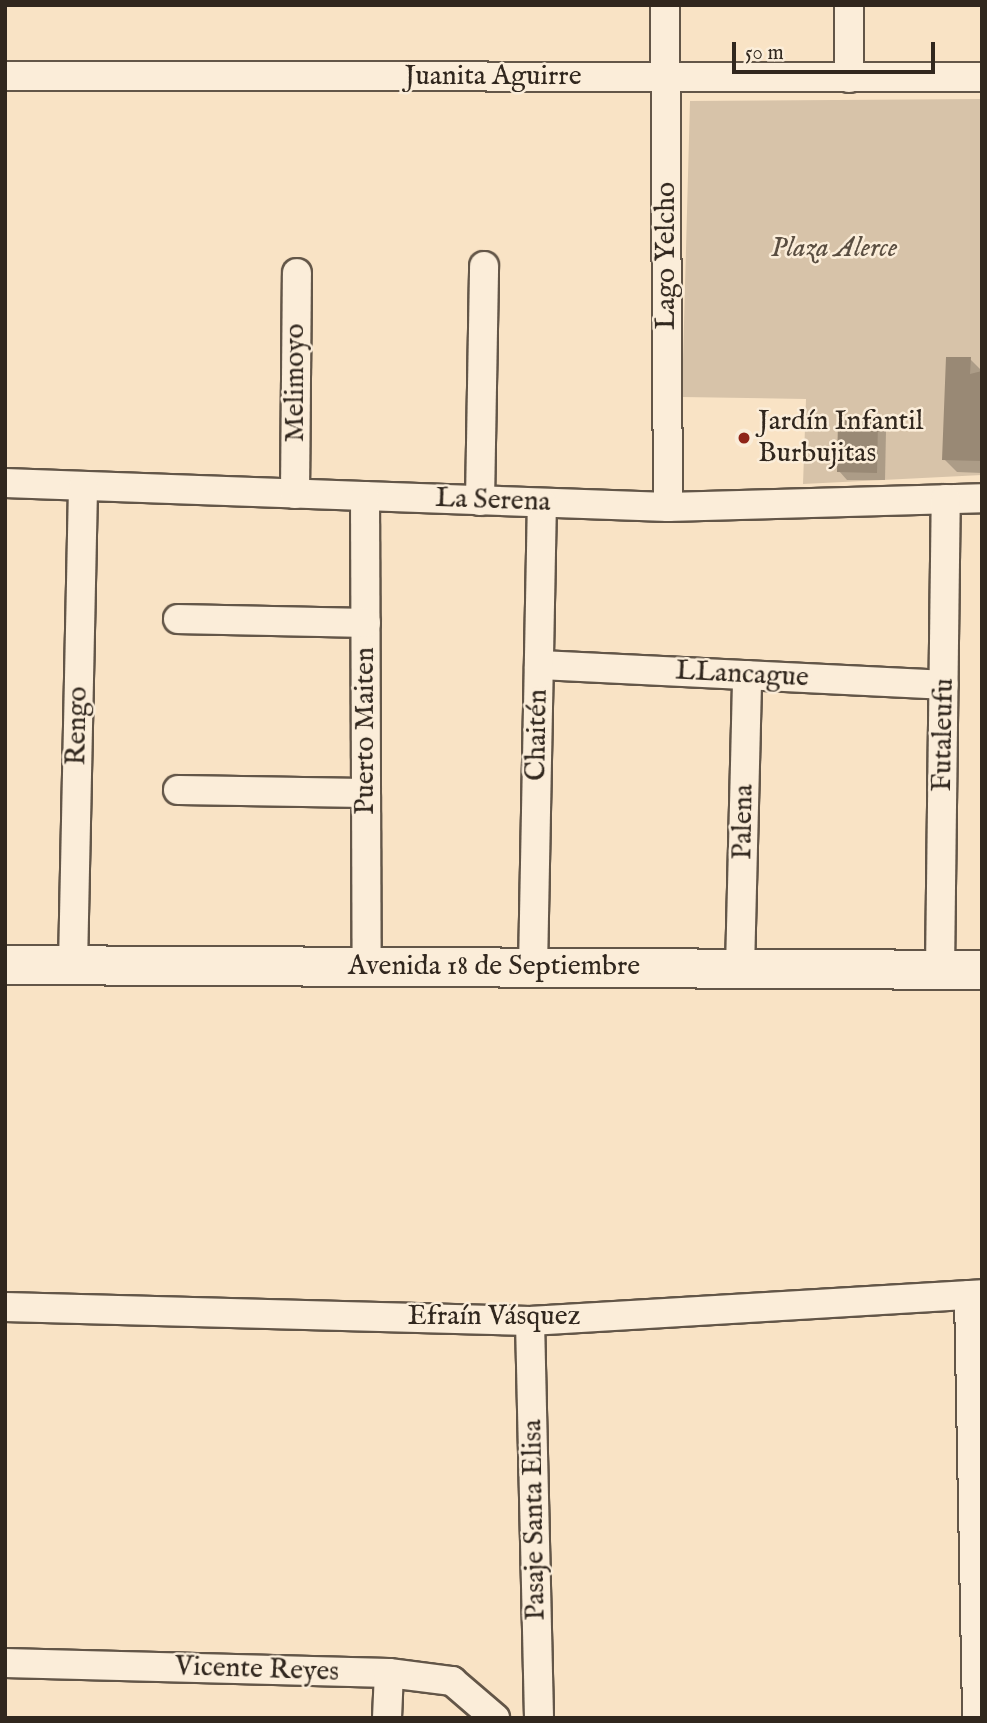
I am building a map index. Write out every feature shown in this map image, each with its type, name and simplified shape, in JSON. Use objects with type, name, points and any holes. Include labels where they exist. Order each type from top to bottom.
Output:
[{"type":"street","name":"Lago Yelcho","points":[[665,5],[668,508]]},
{"type":"street","points":[[849,5],[849,78]]},
{"type":"street","name":"Juanita Aguirre","points":[[5,76],[982,78]]},
{"type":"street","points":[[480,501],[484,267]]},
{"type":"street","name":"Melimoyo","points":[[295,494],[297,273]]},
{"type":"street","name":"La Serena","points":[[5,483],[668,508],[982,498]]},
{"type":"street","name":"Rengo","points":[[72,965],[83,486]]},
{"type":"street","name":"Puerto Maiten","points":[[365,496],[367,967]]},
{"type":"street","name":"Futaleufu","points":[[940,970],[946,499]]},
{"type":"street","name":"Chaitén","points":[[533,968],[542,503]]},
{"type":"street","points":[[178,619],[366,622]]},
{"type":"street","name":"LLancague","points":[[539,665],[944,685]]},
{"type":"street","name":"Palena","points":[[740,969],[747,675]]},
{"type":"street","points":[[178,790],[366,793]]},
{"type":"street","name":"Avenida 18 de Septiembre","points":[[5,965],[982,970]]},
{"type":"street","points":[[975,1294],[977,1718]]},
{"type":"street","name":"Efraín Vásquez","points":[[5,1307],[530,1321],[975,1294]]},
{"type":"street","name":"Pasaje Santa Elisa","points":[[530,1321],[539,1718]]},
{"type":"street","name":"Vicente Reyes","points":[[5,1662],[389,1673],[452,1681],[495,1718]]},
{"type":"street","points":[[387,1718],[389,1673]]},
{"type":"green space","name":"Plaza Alerce","points":[[982,99],[982,475],[803,484],[806,399],[682,397],[690,101]]},
{"type":"building","points":[[946,357],[971,357],[970,374],[982,371],[982,461],[942,460]]},
{"type":"building","points":[[838,420],[878,421],[877,473],[837,472]]},
{"type":"place","name":"Jardín Infantil Burbujitas","points":[[744,438]]}]
